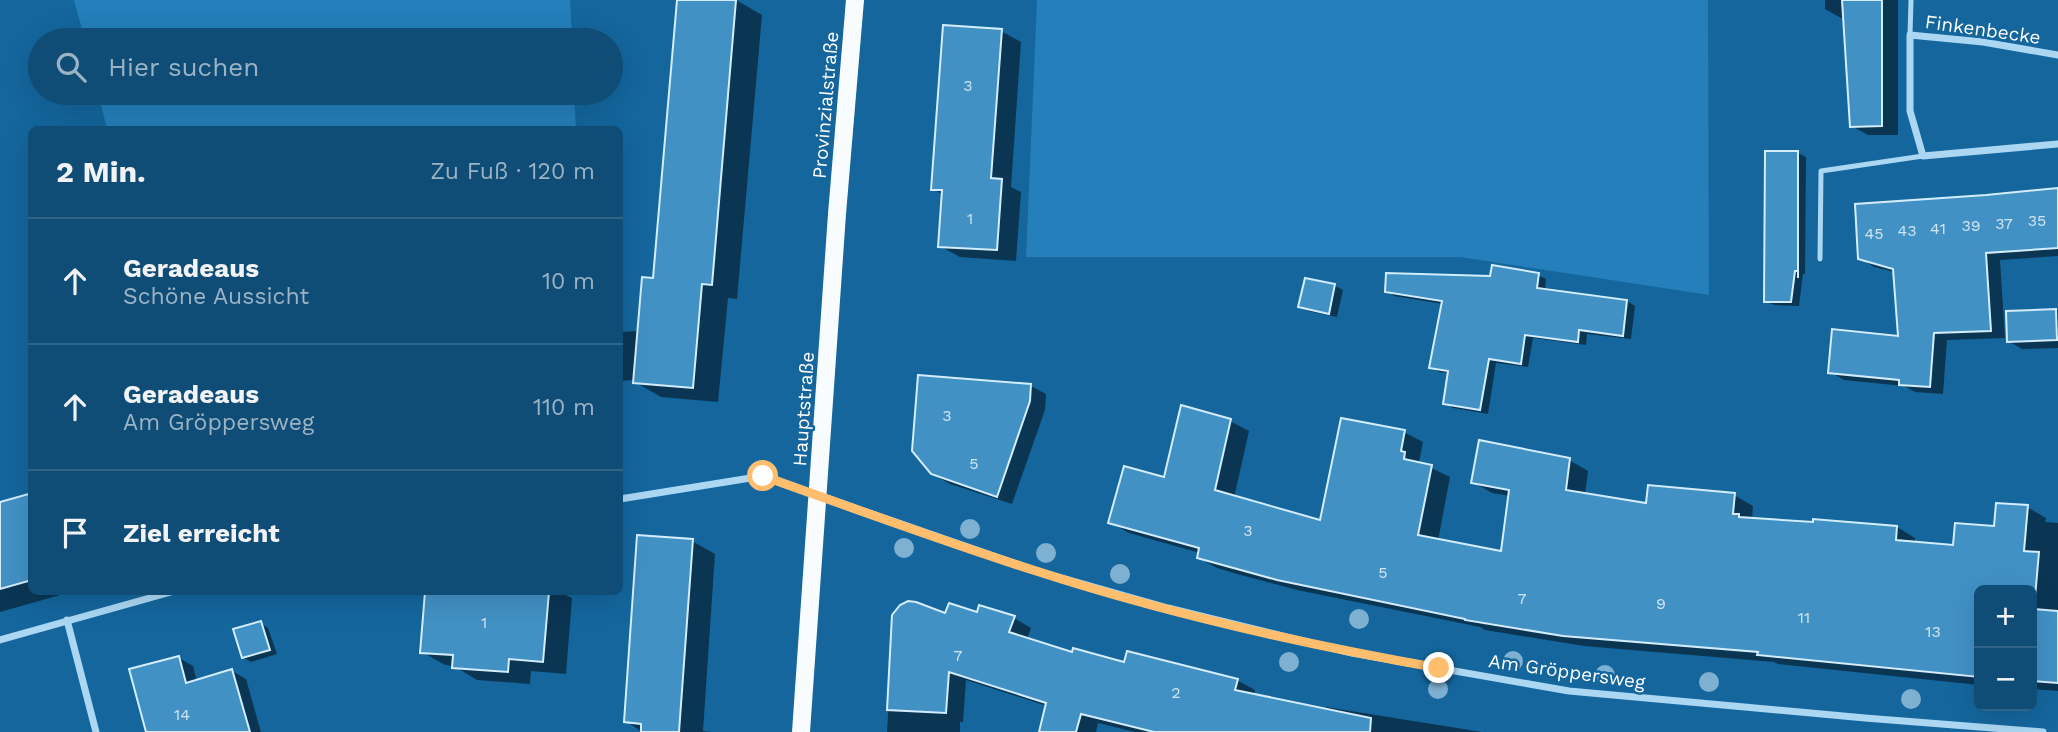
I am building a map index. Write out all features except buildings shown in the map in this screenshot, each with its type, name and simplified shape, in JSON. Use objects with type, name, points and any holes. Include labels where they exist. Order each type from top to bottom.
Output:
[{"type":"main road","name":"Provinzialstraße","points":[[837,214],[855,0]]},
{"type":"main road","name":"Hauptstraße","points":[[801,732],[837,214]]},
{"type":"street","name":"Finkenbecke","points":[[1923,156],[1910,111],[1910,35],[1983,42],[2058,55]]},
{"type":"street","points":[[1923,156],[2058,144]]},
{"type":"street","name":"Am Gröppersweg","points":[[623,499],[763,476],[1034,570],[1168,608],[1352,653],[1569,691],[1865,719],[2043,732]]},
{"type":"street","points":[[0,640],[160,595]]},
{"type":"street","points":[[67,620],[96,732]]},
{"type":"lane","points":[[1910,35],[1911,0]]},
{"type":"lane","points":[[1820,259],[1821,171],[1923,156]]},
{"type":"shaded area","points":[[74,0],[570,0],[571,28],[82,28]]},
{"type":"shaded area","points":[[1037,0],[1708,0],[1709,295],[1460,257],[1026,257]]},
{"type":"shaded area","points":[[101,105],[575,105],[576,126],[106,126]]},
{"type":"route","points":[[763,476],[1034,570],[1303,643],[1439,668]]}]
